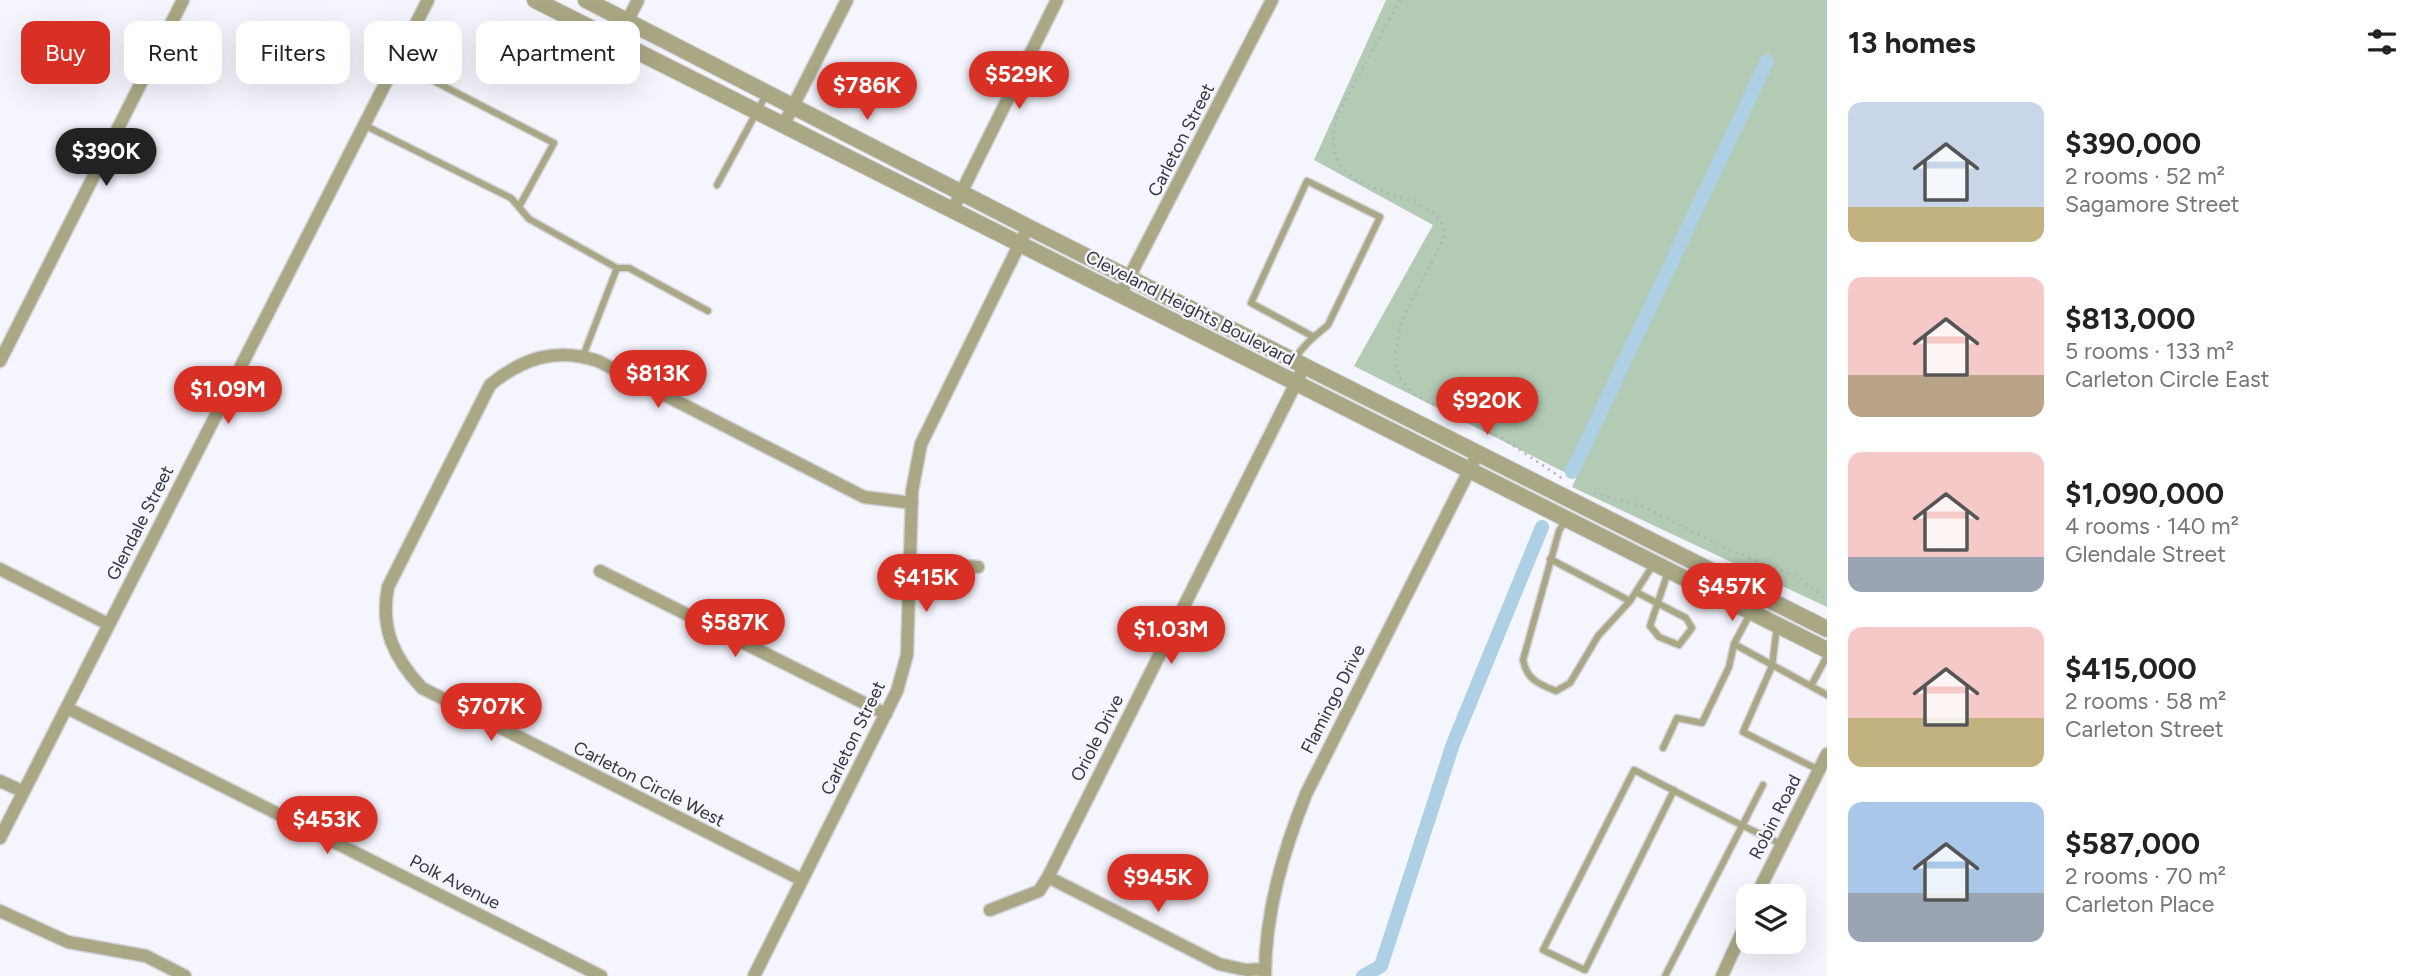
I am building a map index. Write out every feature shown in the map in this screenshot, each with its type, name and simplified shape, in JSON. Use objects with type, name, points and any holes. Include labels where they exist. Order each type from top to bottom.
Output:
[{"type":"street","points":[[0,361],[183,0]]},
{"type":"street","name":"Glendale Street","points":[[417,21],[428,0]]},
{"type":"street","name":"Cleveland Heights Boulevard","points":[[535,0],[579,21]]},
{"type":"street","name":"Cleveland Heights Boulevard","points":[[586,0],[628,21]]},
{"type":"street","points":[[628,21],[638,0]]},
{"type":"street","points":[[784,124],[847,0]]},
{"type":"street","points":[[953,209],[1057,0]]},
{"type":"street","name":"Carleton Street","points":[[1120,295],[1272,0]]},
{"type":"street","name":"Cleveland Heights Boulevard","points":[[640,27],[1299,364],[1478,453],[1579,496],[1663,547],[1827,629]]},
{"type":"street","name":"Cleveland Heights Boulevard","points":[[640,51],[1295,384],[1827,650]]},
{"type":"street","name":"Glendale Street","points":[[0,838],[384,84]]},
{"type":"street","name":"Carleton Street","points":[[754,976],[897,691],[907,655],[912,503],[921,444],[1028,227]]},
{"type":"street","name":"Carleton Circle West","points":[[583,356],[555,354],[531,359],[510,369],[490,385],[387,587],[386,626],[401,665],[422,688],[802,880]]},
{"type":"street","points":[[583,356],[598,361],[864,496],[912,503]]},
{"type":"street","name":"Oriole Drive","points":[[990,910],[1039,891],[1048,877],[1295,384],[1299,364]]},
{"type":"street","name":"Flamingo Drive","points":[[1265,973],[1273,899],[1290,833],[1306,794],[1478,453]]},
{"type":"street","points":[[1566,519],[1579,496]]},
{"type":"street","points":[[1661,567],[1663,547]]},
{"type":"street","points":[[910,562],[978,567]]},
{"type":"street","points":[[0,569],[108,624]]},
{"type":"street","points":[[600,571],[886,714]]},
{"type":"street","name":"Polk Avenue","points":[[67,708],[601,976]]},
{"type":"street","name":"Robin Road","points":[[1762,884],[1827,754]]},
{"type":"street","points":[[0,781],[22,791]]},
{"type":"street","points":[[1048,877],[1219,964],[1265,973]]},
{"type":"street","points":[[0,911],[68,943],[130,951],[185,976]]},
{"type":"street","points":[[1722,976],[1736,945]]},
{"type":"lane","points":[[439,84],[554,143],[520,205]]},
{"type":"lane","points":[[717,185],[768,92]]},
{"type":"lane","points":[[363,125],[520,205],[530,219],[617,268],[629,268],[708,312]]},
{"type":"lane","points":[[1299,364],[1314,337],[1328,324],[1380,217],[1307,181],[1251,303],[1314,337]]},
{"type":"lane","points":[[583,356],[617,268]]},
{"type":"lane","points":[[1566,519],[1550,559],[1523,660],[1525,670],[1536,683],[1556,691],[1562,690],[1570,683],[1598,636],[1661,567]]},
{"type":"lane","points":[[1550,559],[1630,601]]},
{"type":"lane","points":[[1636,592],[1656,603],[1689,621],[1692,628],[1684,642],[1675,646],[1654,632],[1650,626],[1656,603],[1661,567]]},
{"type":"lane","points":[[1663,748],[1677,718],[1702,723],[1729,667],[1734,644],[1751,612]]},
{"type":"lane","points":[[1777,626],[1772,666],[1743,732],[1820,770]]},
{"type":"lane","points":[[1734,644],[1827,695]]},
{"type":"lane","points":[[1811,686],[1827,656]]},
{"type":"lane","points":[[1674,790],[1585,970],[1543,950],[1634,770],[1674,790],[1742,826],[1781,844]]},
{"type":"lane","points":[[1665,976],[1763,785]]},
{"type":"path","points":[[1400,0],[1337,116],[1331,136],[1334,151],[1349,175],[1365,185],[1428,209],[1438,216],[1444,226],[1445,236],[1399,331],[1395,357],[1399,377],[1414,394],[1502,439],[1566,481]]},
{"type":"path","points":[[1579,496],[1644,507],[1727,549],[1798,577],[1827,600]]},
{"type":"green space","points":[[1386,0],[1827,0],[1827,607],[1572,487],[1576,478],[1354,366],[1433,225],[1314,160]]},
{"type":"waterway","points":[[1572,472],[1767,61]]},
{"type":"waterway","points":[[1363,976],[1381,966],[1453,744],[1542,527]]}]
